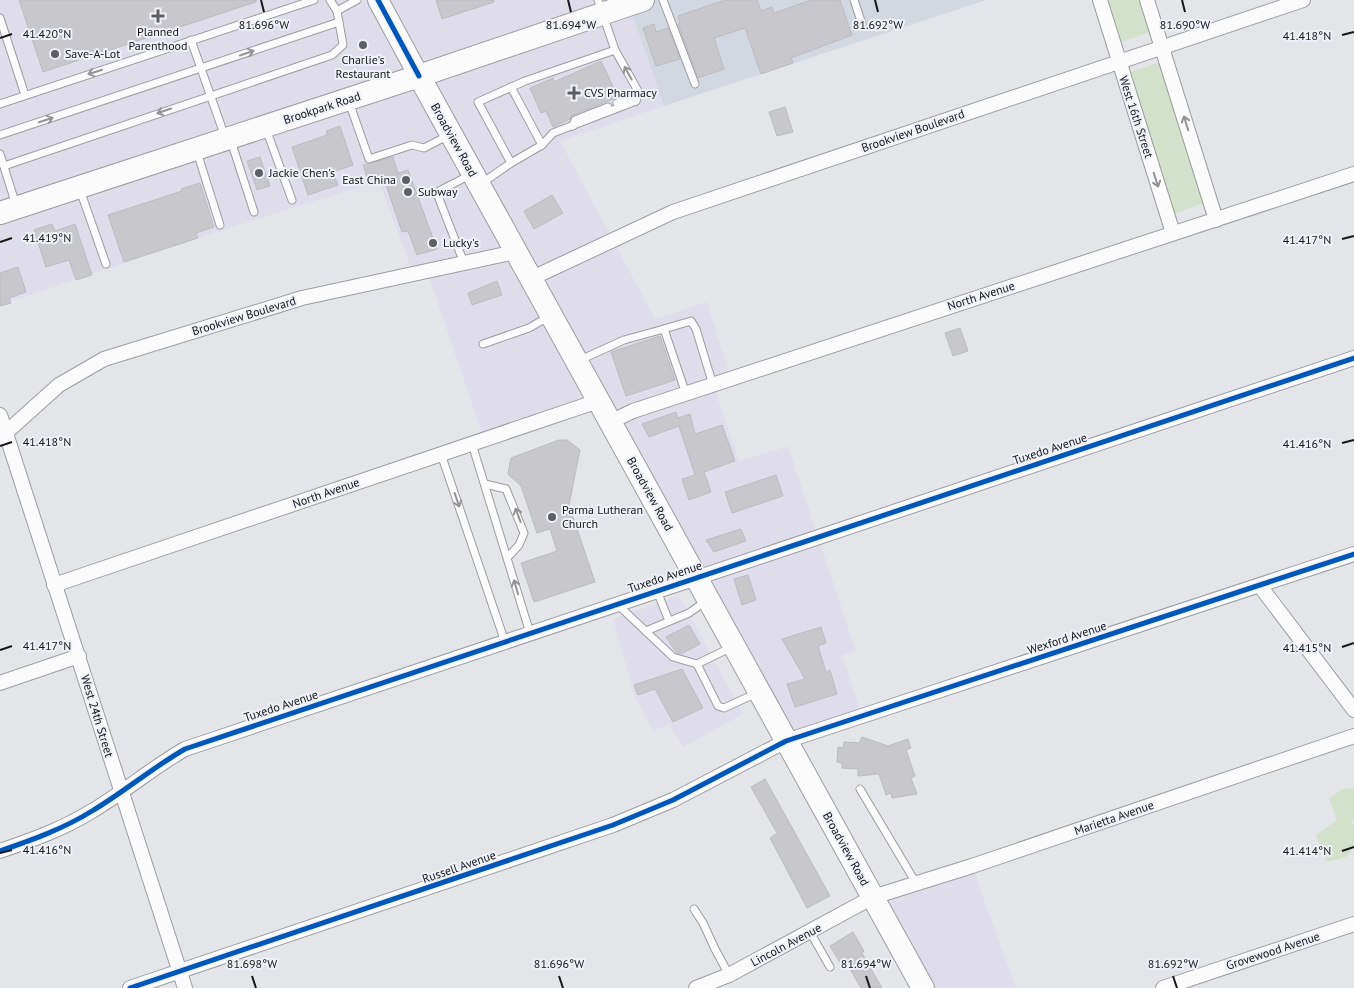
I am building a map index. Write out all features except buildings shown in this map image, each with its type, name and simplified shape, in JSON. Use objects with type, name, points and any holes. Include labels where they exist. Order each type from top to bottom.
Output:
[{"type":"main road","name":"Broadview Road","points":[[378,0],[550,316],[923,988]]},
{"type":"main road","name":"Brookpark Road","points":[[8,210],[419,76],[600,7],[643,0]]},
{"type":"street","name":"West 16th Street","points":[[1100,0],[1173,233]]},
{"type":"street","points":[[1147,0],[1216,220]]},
{"type":"street","name":"Brookview Boulevard","points":[[530,279],[673,212],[1303,0]]},
{"type":"street","name":"North Avenue","points":[[610,422],[633,411],[1354,174]]},
{"type":"street","name":"Brookview Boulevard","points":[[3,436],[59,385],[104,359],[302,298],[515,252]]},
{"type":"street","name":"Tuxedo Avenue","points":[[0,851],[43,836],[91,812],[149,770],[184,749],[1354,358]]},
{"type":"street","name":"North Avenue","points":[[54,585],[598,401]]},
{"type":"street","name":"West 24th Street","points":[[0,415],[3,436],[79,656],[121,792],[186,988]]},
{"type":"street","name":"Wexford Avenue","points":[[786,741],[1354,554]]},
{"type":"street","points":[[1260,586],[1354,710]]},
{"type":"street","points":[[0,682],[79,656]]},
{"type":"street","name":"Marietta Avenue","points":[[873,897],[1354,736]]},
{"type":"street","name":"Russell Avenue","points":[[130,988],[612,825],[673,800],[786,741]]},
{"type":"street","name":"Lincoln Avenue","points":[[696,988],[729,975],[873,897]]},
{"type":"street","name":"Grovewood Avenue","points":[[1163,988],[1354,924]]},
{"type":"lane","points":[[0,104],[314,0]]},
{"type":"lane","points":[[4,166],[332,55],[343,45],[337,11],[330,0]]},
{"type":"lane","points":[[337,11],[357,0]]},
{"type":"lane","points":[[664,0],[695,84]]},
{"type":"lane","points":[[854,0],[862,24]]},
{"type":"lane","points":[[600,7],[615,50],[638,91],[636,101]]},
{"type":"lane","points":[[0,18],[25,95]]},
{"type":"lane","points":[[0,135],[339,22]]},
{"type":"lane","points":[[191,40],[254,212]]},
{"type":"lane","points":[[510,164],[478,102],[511,87],[615,50]]},
{"type":"lane","points":[[511,87],[542,145]]},
{"type":"lane","points":[[617,103],[630,98],[636,101]]},
{"type":"lane","points":[[348,99],[369,159],[412,145],[424,148],[450,134]]},
{"type":"lane","points":[[464,263],[438,196],[439,191],[475,180],[510,164],[542,145],[553,133],[636,101]]},
{"type":"lane","points":[[573,126],[575,120],[608,107]]},
{"type":"lane","points":[[266,126],[292,200]]},
{"type":"lane","points":[[196,149],[220,225]]},
{"type":"lane","points":[[0,154],[4,166],[8,210]]},
{"type":"lane","points":[[79,187],[106,264]]},
{"type":"lane","points":[[483,344],[529,328],[550,316]]},
{"type":"lane","points":[[576,362],[624,340],[690,321],[696,328],[713,385]]},
{"type":"lane","points":[[664,328],[686,394]]},
{"type":"lane","points":[[472,444],[530,633]]},
{"type":"lane","points":[[441,454],[505,642]]},
{"type":"lane","points":[[485,484],[506,489],[524,533],[519,545],[508,557]]},
{"type":"lane","points":[[657,591],[669,621]]},
{"type":"lane","points":[[646,630],[689,613],[709,600]]},
{"type":"lane","points":[[617,604],[673,657],[697,664],[734,646]]},
{"type":"lane","points":[[697,664],[718,706],[724,708],[731,706],[759,692]]},
{"type":"lane","points":[[860,789],[916,884]]},
{"type":"lane","points":[[694,909],[704,922],[715,950],[729,975]]},
{"type":"lane","points":[[810,932],[830,968]]},
{"type":"shaded area","points":[[0,0],[643,0],[629,5],[664,106],[560,141],[655,319],[707,302],[731,379],[713,385],[739,461],[788,446],[856,651],[842,655],[862,716],[786,741],[598,401],[484,440],[427,271],[413,274],[379,181],[238,225],[0,305]]},
{"type":"shaded area","points":[[643,0],[986,0],[664,106],[629,5]]},
{"type":"shaded area","points":[[679,596],[743,714],[683,747],[669,724],[653,731],[635,697],[613,619]]},
{"type":"shaded area","points":[[972,866],[1016,988],[923,988],[873,897]]},
{"type":"green space","points":[[1104,0],[1140,0],[1150,32],[1118,43]]},
{"type":"green space","points":[[1160,62],[1204,203],[1173,214],[1128,73]]},
{"type":"green space","points":[[1354,788],[1354,820],[1351,822],[1354,826],[1354,847],[1346,857],[1326,862],[1316,835],[1337,820],[1329,798],[1343,789]]},
{"type":"cycle path","points":[[378,0],[419,76]]},
{"type":"cycle path","points":[[0,851],[47,834],[81,817],[104,804],[185,749],[1354,358]]},
{"type":"cycle path","points":[[130,988],[613,825],[673,800],[786,741],[1354,554]]},
{"type":"place","name":"Planned Parenthood","points":[[158,16]]},
{"type":"place","name":"Charlie's Restaurant","points":[[363,45]]},
{"type":"place","name":"Save-A-Lot","points":[[55,54]]},
{"type":"place","name":"CVS Pharmacy","points":[[574,93]]},
{"type":"place","name":"Jackie Chen's","points":[[259,173]]},
{"type":"place","name":"East China","points":[[406,180]]},
{"type":"place","name":"Subway","points":[[408,192]]},
{"type":"place","name":"Lucky's","points":[[433,243]]},
{"type":"place","name":"Parma Lutheran Church","points":[[552,517]]}]
